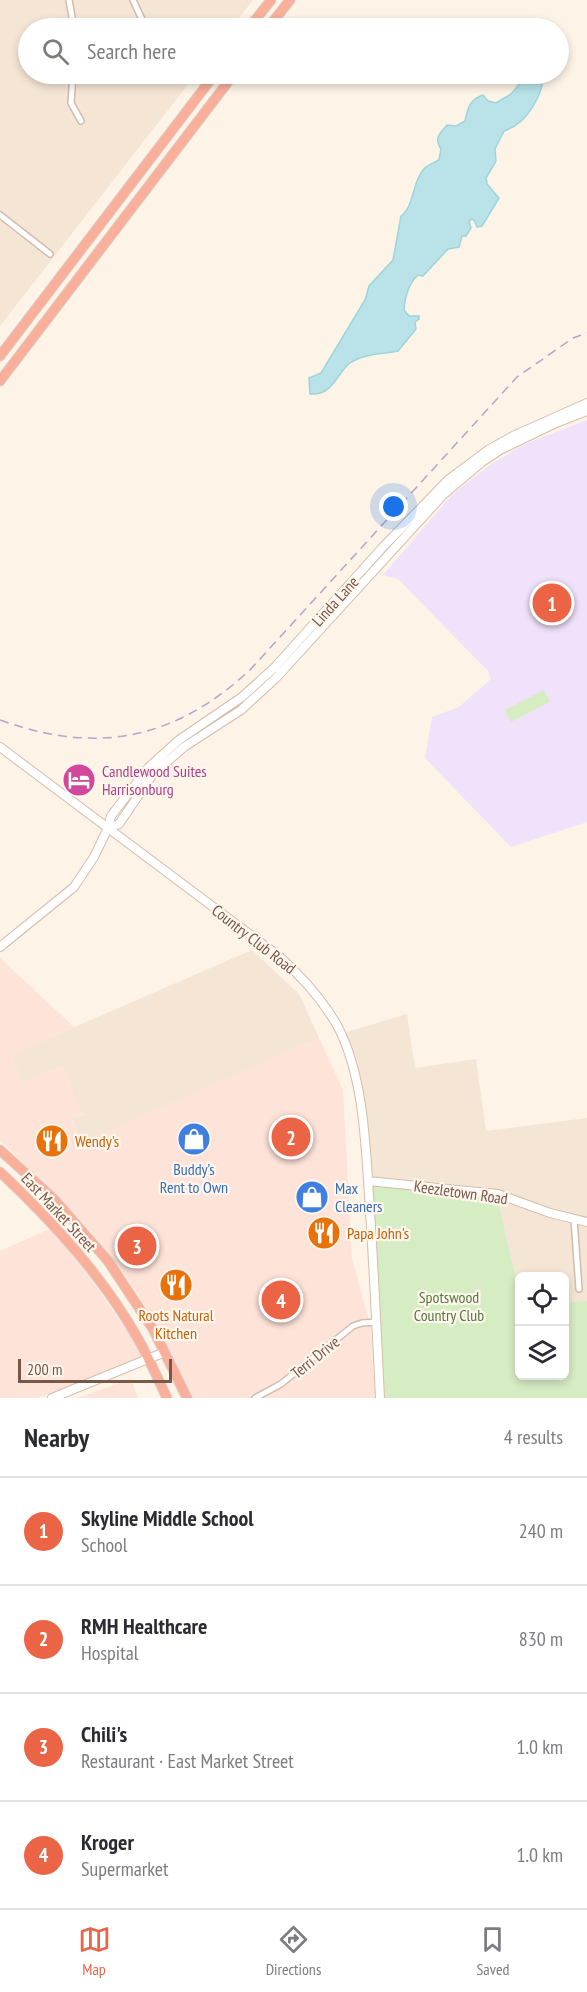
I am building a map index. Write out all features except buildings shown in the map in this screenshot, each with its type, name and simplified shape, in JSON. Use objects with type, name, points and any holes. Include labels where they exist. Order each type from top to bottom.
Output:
[{"type":"highway","points":[[257,18],[271,0]]},
{"type":"highway","points":[[276,18],[290,0]]},
{"type":"highway","points":[[0,356],[207,84]]},
{"type":"highway","points":[[0,381],[226,84]]},
{"type":"highway","name":"East Market Street","points":[[1,1154],[32,1179],[65,1211],[108,1261],[148,1320],[187,1398]]},
{"type":"highway","name":"East Market Street","points":[[0,1172],[75,1249],[116,1304],[148,1358],[167,1398]]},
{"type":"street","points":[[69,0],[72,18]]},
{"type":"street","points":[[133,0],[141,18]]},
{"type":"street","points":[[72,84],[71,103],[81,121]]},
{"type":"street","points":[[0,214],[50,254]]},
{"type":"street","name":"Linda Lane","points":[[0,947],[74,887],[88,867],[108,828],[111,816],[149,767],[179,740],[242,697],[274,668],[383,547],[448,480],[489,450],[513,436],[587,403]]},
{"type":"street","name":"Linda Lane","points":[[108,828],[118,824],[153,774],[184,747],[241,710],[276,678],[443,495],[500,450],[587,411]]},
{"type":"street","name":"Country Club Road","points":[[0,747],[280,957],[300,975],[323,1003],[339,1029],[359,1088],[368,1181],[380,1398]]},
{"type":"street","name":"Keezletown Road","points":[[368,1181],[498,1194],[574,1220],[587,1222]]},
{"type":"street","points":[[574,1220],[579,1289]]},
{"type":"street","name":"Terri Drive","points":[[255,1398],[281,1384],[350,1328],[362,1323],[376,1322]]},
{"type":"street","points":[[52,1398],[165,1352]]},
{"type":"shaded area","points":[[0,0],[253,0],[239,18],[18,18],[18,84],[188,84],[0,326]]},
{"type":"shaded area","points":[[587,420],[587,822],[511,847],[425,758],[432,717],[459,707],[491,679],[488,671],[398,579],[383,575],[452,495],[490,465],[525,444]]},
{"type":"shaded area","points":[[252,950],[299,994],[319,1038],[82,1143],[72,1119],[83,1115],[62,1066],[23,1083],[10,1055]]},
{"type":"shaded area","points":[[0,958],[74,1027],[10,1055],[23,1083],[62,1066],[83,1114],[72,1120],[82,1142],[319,1038],[343,1090],[352,1259],[371,1328],[375,1398],[190,1398],[155,1321],[122,1271],[81,1221],[0,1140]]},
{"type":"shaded area","points":[[407,1014],[415,1068],[476,1059],[486,1131],[587,1118],[587,1301],[569,1302],[569,1272],[515,1272],[515,1275],[497,1196],[371,1183],[347,1032]]},
{"type":"shaded area","points":[[52,1228],[91,1279],[142,1357],[38,1398],[0,1398],[0,1251]]},
{"type":"shaded area","points":[[131,1379],[138,1398],[77,1398]]},
{"type":"green space","points":[[544,690],[550,702],[511,722],[505,710]]},
{"type":"green space","name":"Spotswood Country Club","points":[[371,1183],[497,1196],[515,1275],[515,1380],[569,1380],[569,1302],[587,1301],[587,1398],[385,1398]]},
{"type":"water","points":[[520,84],[542,84],[532,108],[520,122],[504,131],[495,149],[496,161],[486,178],[487,184],[499,198],[482,226],[477,227],[471,219],[469,222],[471,228],[466,236],[462,236],[459,247],[448,249],[423,276],[418,275],[412,282],[406,296],[404,310],[409,316],[419,316],[415,322],[416,329],[398,351],[355,360],[324,392],[310,394],[309,378],[321,373],[365,300],[369,286],[393,260],[401,216],[408,207],[419,175],[426,167],[439,160],[441,149],[438,139],[440,134],[447,125],[456,126],[465,121],[468,108],[475,99],[483,95],[488,101],[496,103],[511,94]]},
{"type":"railway","points":[[0,720],[35,731],[69,737],[102,738],[133,734],[163,726],[193,712],[221,694],[250,670],[517,377],[573,338],[587,333]]},
{"type":"place","name":"Skyline Middle School","points":[[552,603]]},
{"type":"place","name":"Candlewood Suites Harrisonburg","points":[[79,780]]},
{"type":"place","name":"RMH Healthcare","points":[[291,1137]]},
{"type":"place","name":"Buddy’s Rent to Own","points":[[194,1139]]},
{"type":"place","name":"Wendy's","points":[[52,1141]]},
{"type":"place","name":"Max Cleaners","points":[[312,1197]]},
{"type":"place","name":"Papa John's","points":[[324,1233]]},
{"type":"place","name":"Chili's","points":[[137,1246]]},
{"type":"place","name":"Roots Natural Kitchen","points":[[176,1285]]},
{"type":"place","name":"Kroger","points":[[281,1300]]}]
